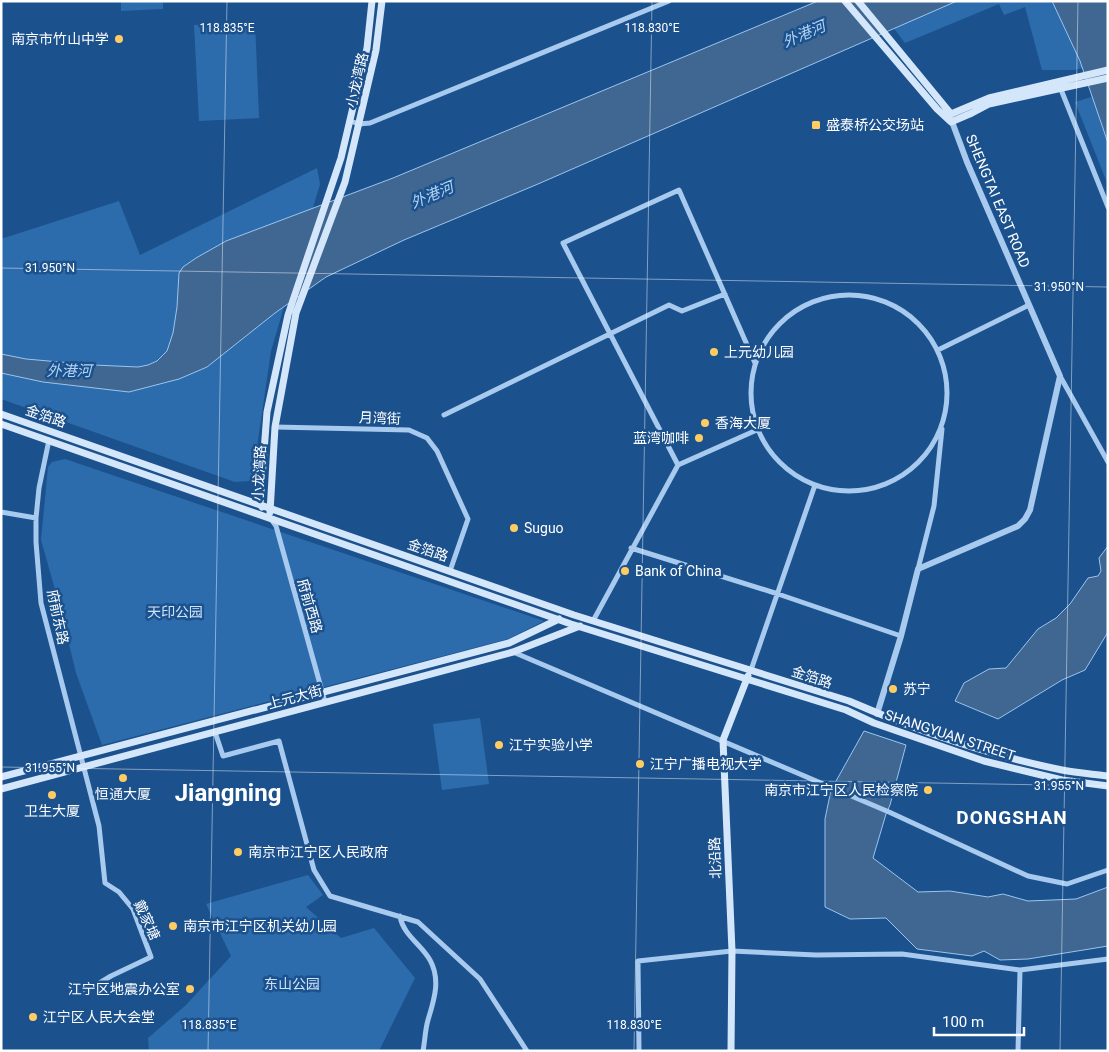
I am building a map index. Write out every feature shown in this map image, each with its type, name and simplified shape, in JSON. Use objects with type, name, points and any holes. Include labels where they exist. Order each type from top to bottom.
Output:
[{"type":"main road","name":"小龙湾路","points":[[270,517],[260,504],[267,412],[288,315],[342,158],[367,48],[372,1]]},
{"type":"main road","name":"小龙湾路","points":[[270,517],[275,427],[296,313],[345,182],[376,50],[382,1]]},
{"type":"main road","name":"SHENGTAI EAST ROAD","points":[[845,1],[937,109],[951,122],[988,104],[1108,70]]},
{"type":"main road","points":[[858,1],[951,114]]},
{"type":"main road","name":"SHENGTAI EAST ROAD","points":[[951,114],[989,98],[1108,78]]},
{"type":"main road","name":"金箔路","points":[[1,414],[574,615],[849,701]]},
{"type":"main road","name":"金箔路","points":[[1,424],[558,619],[846,710]]},
{"type":"main road","name":"上元大街","points":[[1,777],[509,643],[558,619],[574,615]]},
{"type":"main road","name":"上元大街","points":[[1,789],[513,652],[592,621]]},
{"type":"main road","name":"北沿路","points":[[732,1051],[732,951],[723,740],[751,670]]},
{"type":"main road","name":"SHANGYUAN STREET","points":[[849,701],[878,714],[986,752],[1064,771],[1108,776]]},
{"type":"main road","name":"SHANGYUAN STREET","points":[[846,710],[874,723],[984,761],[1062,780],[1108,786]]},
{"type":"street","points":[[350,121],[359,124],[370,123],[669,1]]},
{"type":"street","points":[[1064,84],[1108,207]]},
{"type":"street","name":"SHENGTAI EAST ROAD","points":[[951,114],[951,122],[1060,376]]},
{"type":"street","points":[[678,465],[563,243],[679,190],[755,363]]},
{"type":"street","points":[[444,415],[669,305],[682,311],[725,294]]},
{"type":"street","points":[[878,714],[902,636],[934,506],[942,427],[948,401],[946,375],[938,350],[918,323],[891,304],[859,295],[825,297],[795,311],[770,334],[755,363],[751,388],[753,414],[759,429],[775,458],[794,474],[815,485],[846,491],[878,486],[907,472],[929,450],[942,427]]},
{"type":"street","points":[[938,350],[1029,305]]},
{"type":"street","points":[[1060,376],[1108,462]]},
{"type":"street","points":[[918,568],[1018,526],[1025,519],[1030,510],[1060,376]]},
{"type":"street","name":"月湾街","points":[[275,427],[409,430],[427,438],[437,452],[468,518],[450,571]]},
{"type":"street","points":[[592,621],[678,465],[759,429]]},
{"type":"street","name":"府前东路","points":[[48,440],[39,488],[36,518],[41,603],[83,766]]},
{"type":"street","points":[[751,670],[815,485]]},
{"type":"street","points":[[1,512],[36,518]]},
{"type":"street","name":"府前西路","points":[[270,517],[276,526],[325,702]]},
{"type":"street","points":[[631,548],[778,594],[902,636]]},
{"type":"street","points":[[513,652],[890,812],[1028,876],[1067,884],[1108,870]]},
{"type":"street","points":[[215,732],[223,756],[279,741],[314,870],[330,896],[418,922],[480,978],[527,1051]]},
{"type":"street","name":"戴家塘","points":[[83,766],[99,826],[105,884],[119,892],[133,909],[151,957],[111,976],[83,993]]},
{"type":"street","points":[[400,916],[401,926],[430,960],[436,980],[435,999],[428,1022],[423,1051]]},
{"type":"street","points":[[639,1051],[638,961],[732,951],[816,956],[902,954],[1020,970],[1108,959]]},
{"type":"street","points":[[1018,1051],[1020,970]]},
{"type":"green space","points":[[121,1],[163,1],[163,9],[121,11]]},
{"type":"green space","points":[[873,1],[1108,1],[1108,62],[1074,70],[1042,70],[1025,7],[1004,15],[999,4],[905,43]]},
{"type":"green space","points":[[255,22],[259,118],[199,121],[194,25]]},
{"type":"green space","points":[[1098,95],[1108,121],[1108,185],[1075,102]]},
{"type":"green space","points":[[317,168],[320,184],[271,351],[253,475],[249,481],[235,482],[1,399],[1,239],[119,201],[140,255]]},
{"type":"green space","name":"天印公园","points":[[65,459],[544,621],[508,639],[102,745],[76,673],[41,540],[48,467],[52,462]]},
{"type":"green space","points":[[480,718],[489,784],[442,790],[433,724]]},
{"type":"green space","name":"东山公园","points":[[308,875],[323,895],[306,907],[341,938],[374,928],[415,978],[379,1051],[149,1051],[148,1038],[186,1005],[231,956],[206,904]]},
{"type":"water","name":"外港河","points":[[818,1],[957,1],[538,184],[404,240],[326,277],[275,313],[207,367],[179,379],[129,392],[43,382],[1,373],[1,354],[26,359],[138,367],[157,361],[167,351],[173,333],[179,273],[183,267],[196,258],[226,241],[393,178]]},
{"type":"water","points":[[1052,1],[1108,1],[1108,143],[1080,61]]},
{"type":"water","points":[[1108,546],[1108,632],[1085,670],[1062,680],[998,719],[955,701],[964,683],[989,669],[1006,668],[1038,629],[1056,618],[1070,604],[1088,578],[1098,576],[1101,571],[1099,558]]},
{"type":"water","points":[[864,731],[906,745],[873,858],[918,892],[950,891],[988,897],[1003,894],[1028,901],[1076,899],[1108,887],[1108,946],[1028,959],[1000,960],[984,951],[972,956],[917,949],[886,918],[850,919],[825,907],[825,819],[831,790]]},
{"type":"place","name":"南京市竹山中学","points":[[119,39]]},
{"type":"place","name":"盛泰桥公交场站","points":[[816,125]]},
{"type":"place","name":"上元幼儿园","points":[[714,352]]},
{"type":"place","name":"香海大厦","points":[[705,423]]},
{"type":"place","name":"蓝湾咖啡","points":[[699,438]]},
{"type":"place","name":"Suguo","points":[[514,528]]},
{"type":"place","name":"Bank of China","points":[[625,571]]},
{"type":"place","name":"苏宁","points":[[893,689]]},
{"type":"place","name":"江宁实验小学","points":[[499,745]]},
{"type":"place","name":"江宁广播电视大学","points":[[640,764]]},
{"type":"place","name":"恒通大厦","points":[[123,778]]},
{"type":"place","name":"南京市江宁区人民检察院","points":[[928,790]]},
{"type":"place","name":"卫生大厦","points":[[52,795]]},
{"type":"place","name":"南京市江宁区人民政府","points":[[238,852]]},
{"type":"place","name":"南京市江宁区机关幼儿园","points":[[173,926]]},
{"type":"place","name":"江宁区地震办公室","points":[[190,989]]},
{"type":"place","name":"江宁区人民大会堂","points":[[33,1017]]},
{"type":"district","name":"Jiangning","points":[[228,793]]},
{"type":"district","name":"DONGSHAN","points":[[1012,817]]}]
